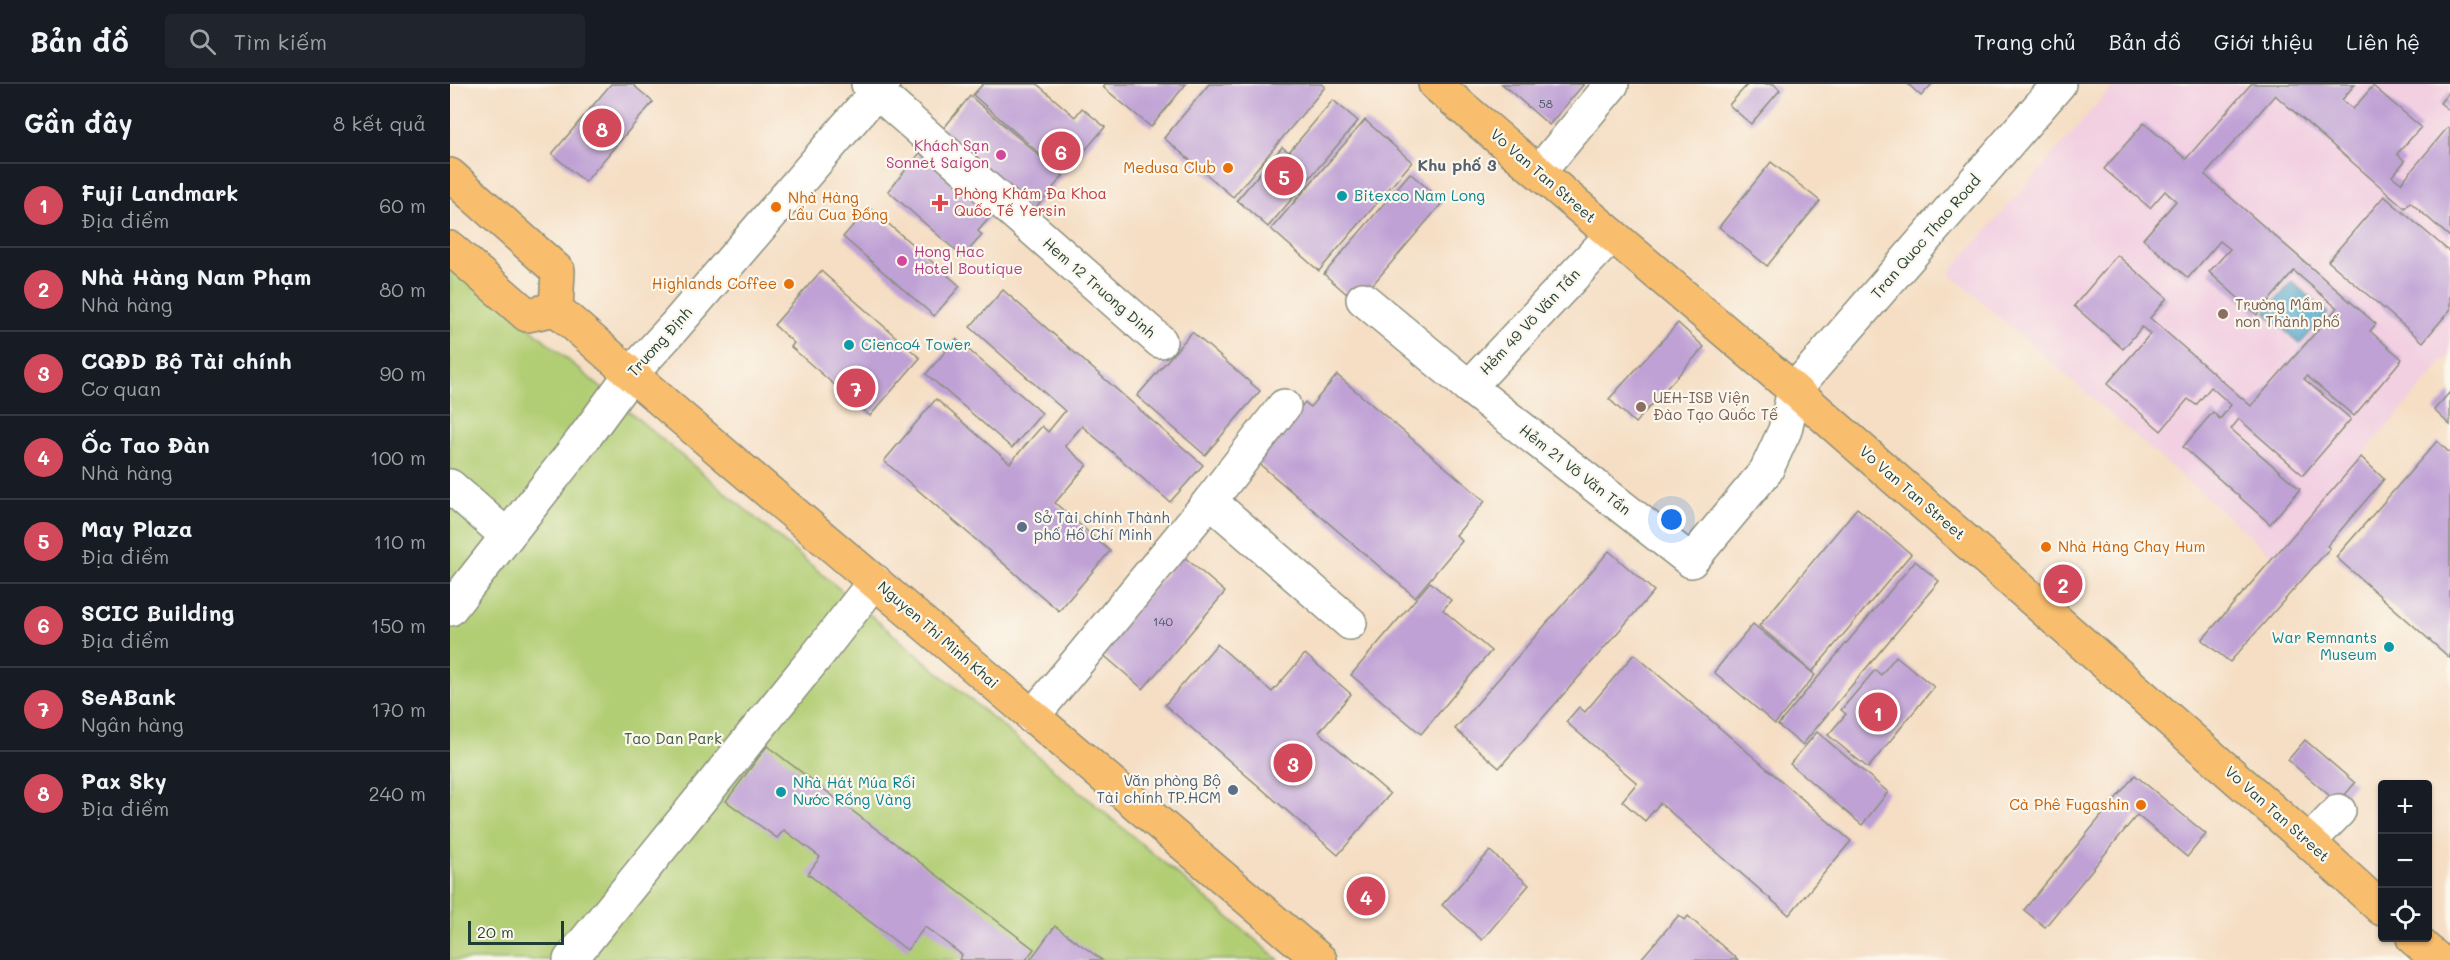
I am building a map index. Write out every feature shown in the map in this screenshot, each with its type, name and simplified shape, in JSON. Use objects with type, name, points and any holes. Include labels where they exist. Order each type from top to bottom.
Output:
[{"type":"main road","name":"Vo Van Tan Street","points":[[1435,84],[1794,390],[2309,842],[2378,905]]},
{"type":"main road","points":[[450,176],[558,271],[556,309],[526,315],[450,248]]},
{"type":"main road","name":"Nguyen Thi Minh Khai","points":[[556,309],[1032,717],[1320,960]]},
{"type":"main road","points":[[2418,942],[2438,960]]},
{"type":"street","points":[[1539,172],[1612,84]]},
{"type":"street","name":"Tran Quoc Thao Road","points":[[1794,390],[2059,84]]},
{"type":"street","name":"Hem 12 Truong Dinh","points":[[876,87],[1160,342]]},
{"type":"street","name":"Trương Định","points":[[450,609],[631,374],[674,327],[876,87]]},
{"type":"street","name":"Hẻm 49 Võ Văn Tần","points":[[1363,299],[1469,387],[1612,235]]},
{"type":"street","name":"Hẻm 21 Võ Văn Tần","points":[[1469,387],[1691,561],[1766,471],[1785,430],[1794,390]]},
{"type":"street","points":[[1032,717],[1210,501],[1284,406]]},
{"type":"street","points":[[450,486],[507,536]]},
{"type":"street","points":[[1210,501],[1350,623]]},
{"type":"street","points":[[570,960],[875,581]]},
{"type":"street","points":[[2309,842],[2339,810]]},
{"type":"shaded area","name":"Trường Mầm non Thành phố","points":[[2115,84],[2450,84],[2450,354],[2274,557],[1949,273]]},
{"type":"green space","name":"Tao Dan Park","points":[[450,257],[529,327],[1279,960],[450,960]]},
{"type":"water","points":[[2292,282],[2328,313],[2300,344],[2265,313]]},
{"type":"building","points":[[611,84],[632,84],[653,102],[585,182],[552,154]]},
{"type":"building","points":[[983,84],[1037,84],[1075,117],[1082,108],[1105,127],[1064,175],[973,95]]},
{"type":"building","points":[[1105,84],[1186,84],[1151,127],[1103,87]]},
{"type":"building","name":"Medusa Club","points":[[1209,84],[1322,84],[1325,87],[1233,197],[1164,138]]},
{"type":"building","points":[[1502,84],[1584,84],[1549,125]]},
{"type":"building","points":[[1748,84],[1774,84],[1780,90],[1751,124],[1729,105]]},
{"type":"building","points":[[1908,84],[1932,84],[1921,96]]},
{"type":"building","points":[[2251,84],[2355,84],[2342,100],[2353,109],[2373,86],[2421,127],[2397,154],[2405,161],[2392,176],[2401,183],[2448,127],[2450,129],[2450,237],[2410,202],[2405,208],[2275,95],[2205,175],[2376,324],[2370,331],[2402,359],[2354,416],[2307,376],[2304,379],[2351,419],[2303,475],[2239,419],[2231,429],[2300,489],[2270,524],[2183,447],[2213,412],[2220,419],[2231,405],[2211,387],[2196,405],[2188,399],[2161,431],[2107,384],[2150,334],[2142,327],[2123,349],[2074,306],[2117,255],[2167,298],[2150,318],[2251,406],[2337,308],[2294,271],[2257,315],[2209,272],[2230,249],[2220,241],[2188,278],[2143,239],[2176,201],[2165,191],[2150,208],[2104,169],[2144,123],[2186,159]]},
{"type":"building","points":[[2450,91],[2450,111],[2440,103]]},
{"type":"building","name":"Khách Sạn Sonnet Saigon","points":[[970,96],[1063,176],[1031,213],[939,134]]},
{"type":"building","points":[[1333,100],[1358,121],[1268,227],[1237,200],[1282,147],[1289,152]]},
{"type":"building","name":"Bitexco Nam Long","points":[[1365,120],[1412,162],[1319,271],[1271,229]]},
{"type":"building","name":"Phòng Khám Đa Khoa Quốc Tế Yersin","points":[[920,153],[992,215],[978,231],[982,235],[963,257],[888,191]]},
{"type":"building","points":[[1771,162],[1820,201],[1767,266],[1719,227]]},
{"type":"building","points":[[1410,173],[1443,202],[1357,303],[1324,274]]},
{"type":"building","points":[[2384,196],[2450,252],[2450,310],[2423,342],[2328,261]]},
{"type":"building","name":"Hong Hac Hotel Boutique","points":[[869,207],[960,286],[934,316],[843,237]]},
{"type":"building","name":"Cienco4 Tower","points":[[821,271],[920,358],[870,416],[791,347],[794,343],[774,325]]},
{"type":"building","name":"Sở Tài chính Thành phố Hồ Chí Minh","points":[[1003,290],[1203,465],[1170,502],[1082,426],[1065,446],[1087,465],[1055,503],[1110,551],[1059,611],[884,461],[936,399],[1010,463],[1042,426],[1048,432],[1065,411],[970,327]]},
{"type":"building","points":[[1678,323],[1704,347],[1635,423],[1609,399]]},
{"type":"building","points":[[1192,332],[1260,391],[1205,455],[1137,396]]},
{"type":"building","points":[[956,339],[1042,413],[1012,448],[926,374]]},
{"type":"building","points":[[1337,375],[1485,501],[1456,535],[1462,541],[1415,597],[1256,461],[1305,402],[1310,407]]},
{"type":"building","points":[[2450,392],[2450,425],[2434,410]]},
{"type":"building","points":[[2437,441],[2450,453],[2450,658],[2336,557]]},
{"type":"building","points":[[2361,457],[2384,479],[2327,546],[2330,548],[2230,662],[2202,640]]},
{"type":"building","points":[[1857,508],[1911,554],[1812,672],[1759,626]]},
{"type":"building","points":[[1609,551],[1654,591],[1499,768],[1455,729]]},
{"type":"building","points":[[1182,555],[1225,592],[1143,689],[1100,652]]},
{"type":"building","points":[[1915,561],[1939,581],[1802,745],[1778,725]]},
{"type":"building","points":[[1430,582],[1451,600],[1443,610],[1491,651],[1421,734],[1351,675]]},
{"type":"building","points":[[1753,624],[1815,675],[1775,724],[1714,672]]},
{"type":"building","points":[[1217,644],[1272,692],[1305,654],[1351,694],[1319,732],[1390,794],[1338,855],[1165,705]]},
{"type":"building","points":[[1634,654],[1851,841],[1789,915],[1660,803],[1645,821],[1622,801],[1637,783],[1566,722],[1579,707],[1585,712]]},
{"type":"building","points":[[1896,656],[1934,687],[1868,768],[1828,735],[1846,714],[1841,710],[1875,670],[1881,675]]},
{"type":"building","points":[[1817,732],[1888,792],[1862,825],[1790,764]]},
{"type":"building","points":[[2305,740],[2355,783],[2338,803],[2288,760]]},
{"type":"building","points":[[767,746],[1034,949],[1026,960],[959,960],[962,955],[925,927],[907,950],[808,874],[820,857],[784,830],[777,838],[726,801]]},
{"type":"building","points":[[2135,775],[2206,834],[2187,857],[2137,815],[2045,927],[2024,910]]},
{"type":"building","points":[[1490,851],[1529,885],[1482,940],[1442,905]]},
{"type":"building","points":[[1679,915],[1685,920],[1688,916],[1738,960],[1640,960]]},
{"type":"building","points":[[1055,926],[1102,960],[1030,960]]},
{"type":"place","name":"Pax Sky","points":[[602,128]]},
{"type":"place","name":"SCIC Building","points":[[1061,151]]},
{"type":"place","name":"Khách Sạn Sonnet Saigon","points":[[1001,155]]},
{"type":"place","name":"Medusa Club","points":[[1228,168]]},
{"type":"place","name":"May Plaza","points":[[1284,176]]},
{"type":"place","name":"Bitexco Nam Long","points":[[1342,196]]},
{"type":"place","name":"Phòng Khám Đa Khoa Quốc Tế Yersin","points":[[940,203]]},
{"type":"place","name":"Nhà Hàng Lẩu Cua Đồng","points":[[776,207]]},
{"type":"place","name":"Hong Hac Hotel Boutique","points":[[902,261]]},
{"type":"place","name":"Highlands Coffee","points":[[789,284]]},
{"type":"place","name":"Trường Mầm non Thành phố","points":[[2223,314]]},
{"type":"place","name":"Cienco4 Tower","points":[[849,345]]},
{"type":"place","name":"SeABank","points":[[856,388]]},
{"type":"place","name":"UEH-ISB Viện Đào Tạo Quốc Tế","points":[[1641,407]]},
{"type":"place","name":"Sở Tài chính Thành phố Hồ Chí Minh","points":[[1022,527]]},
{"type":"place","name":"Nhà Hàng Chay Hum","points":[[2046,547]]},
{"type":"place","name":"Nhà Hàng Nam Phạm","points":[[2063,584]]},
{"type":"place","name":"War Remnants Museum","points":[[2389,647]]},
{"type":"place","name":"Fuji Landmark","points":[[1878,712]]},
{"type":"place","name":"CQĐD Bộ Tài chính","points":[[1293,763]]},
{"type":"place","name":"Văn phòng Bộ Tài chính TP.HCM","points":[[1233,790]]},
{"type":"place","name":"Nhà Hát Múa Rối Nước Rồng Vàng","points":[[781,792]]},
{"type":"place","name":"Cà Phê Fugashin","points":[[2141,805]]},
{"type":"place","name":"Ốc Tao Đàn","points":[[1366,896]]},
{"type":"district","name":"Khu phố 3","points":[[1457,165]]}]
